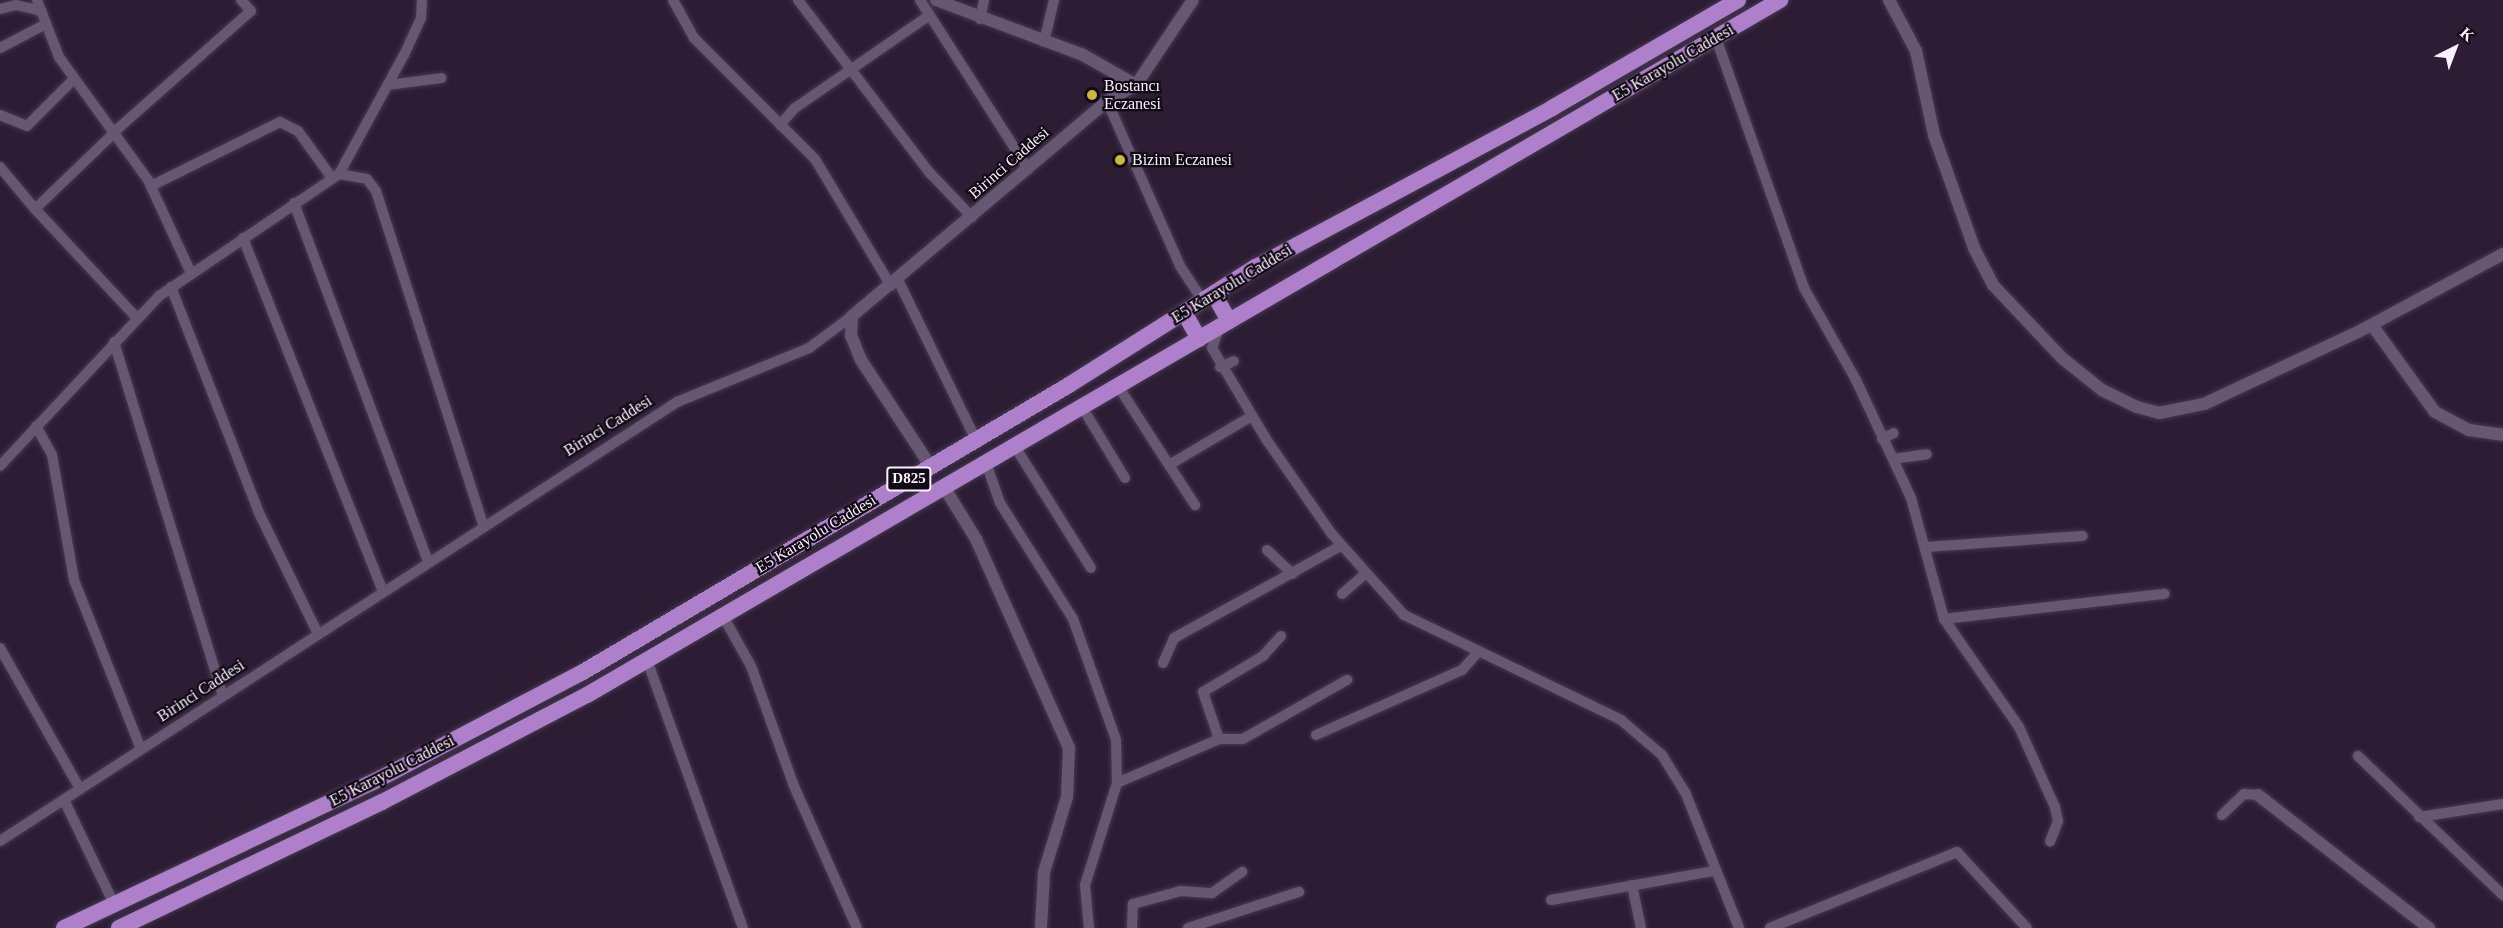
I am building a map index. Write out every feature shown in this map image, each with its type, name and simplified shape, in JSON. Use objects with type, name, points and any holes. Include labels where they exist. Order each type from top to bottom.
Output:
[{"type":"highway","name":"E5 Karayolu Caddesi","points":[[64,928],[115,906],[381,778],[583,672],[976,440],[1208,297],[1738,0]]},
{"type":"highway","name":"E5 Karayolu Caddesi","points":[[119,928],[382,802],[647,660],[1780,0]]},
{"type":"highway","points":[[1208,297],[1225,324]]},
{"type":"highway","points":[[1184,312],[1199,339]]},
{"type":"street","points":[[35,209],[113,133],[251,11],[241,0]]},
{"type":"street","points":[[0,466],[114,342],[171,287],[336,176],[388,84],[421,18],[423,0]]},
{"type":"street","points":[[673,0],[694,38],[815,159],[894,283],[976,440]]},
{"type":"street","points":[[798,0],[850,68],[972,217]]},
{"type":"street","points":[[920,0],[927,17],[1028,169]]},
{"type":"street","points":[[936,0],[1111,68],[1136,85]]},
{"type":"street","points":[[980,19],[984,0]]},
{"type":"street","points":[[1044,42],[1054,0]]},
{"type":"street","points":[[1177,0],[1190,4]]},
{"type":"street","points":[[1889,0],[1916,51],[1934,135],[1974,248],[1993,285],[2062,358],[2102,390],[2159,413],[2182,411],[2372,325],[2503,254]]},
{"type":"street","points":[[0,9],[16,4],[39,5],[74,79],[151,186],[191,273]]},
{"type":"street","name":"Birinci Caddesi","points":[[0,841],[483,525],[677,402],[809,348],[894,283],[1107,101],[1136,85],[1190,4]]},
{"type":"street","points":[[780,125],[850,68],[927,17]]},
{"type":"street","points":[[0,48],[46,24]]},
{"type":"street","points":[[1716,38],[1792,259],[1893,459],[1928,547],[1944,618],[2019,727],[2055,807],[2058,821],[2050,842]]},
{"type":"street","points":[[388,84],[442,78]]},
{"type":"street","points":[[0,116],[27,126],[74,79]]},
{"type":"street","points":[[1107,101],[1180,266],[1208,297]]},
{"type":"street","points":[[151,186],[280,122],[298,131],[336,176],[367,179],[376,191],[483,525]]},
{"type":"street","points":[[0,167],[35,209],[138,318]]},
{"type":"street","points":[[294,203],[428,561]]},
{"type":"street","points":[[243,238],[383,591]]},
{"type":"street","points":[[171,287],[260,515],[318,634]]},
{"type":"street","points":[[852,316],[851,335],[861,360],[931,467]]},
{"type":"street","points":[[1225,324],[1212,348],[1221,367],[1341,546],[1404,615],[1621,720],[1662,755],[1686,795],[1714,871],[1739,928]]},
{"type":"street","points":[[2372,325],[2435,412],[2469,430],[2503,435]]},
{"type":"street","points":[[114,342],[223,696]]},
{"type":"street","points":[[1221,367],[1234,361]]},
{"type":"street","points":[[1118,386],[1195,505]]},
{"type":"street","points":[[1082,407],[1125,478]]},
{"type":"street","points":[[1169,465],[1252,416]]},
{"type":"street","points":[[36,426],[52,455],[74,580],[141,749]]},
{"type":"street","points":[[1882,440],[1894,433]]},
{"type":"street","points":[[1014,445],[1091,568]]},
{"type":"street","points":[[1893,459],[1927,454]]},
{"type":"street","points":[[986,463],[1000,503],[1073,619],[1086,650],[1116,740],[1117,783],[1085,885],[1089,928]]},
{"type":"street","points":[[944,487],[976,539],[1069,748],[1067,797],[1044,872],[1041,928]]},
{"type":"street","points":[[1928,547],[2083,536]]},
{"type":"street","points":[[1163,663],[1174,638],[1341,546]]},
{"type":"street","points":[[1267,550],[1293,574]]},
{"type":"street","points":[[1342,594],[1365,574]]},
{"type":"street","points":[[1944,618],[2164,594]]},
{"type":"street","points":[[723,616],[751,666],[794,786],[857,928]]},
{"type":"street","points":[[1219,739],[1203,692],[1263,656],[1281,636]]},
{"type":"street","points":[[0,648],[80,789]]},
{"type":"street","points":[[1317,735],[1462,670],[1478,652]]},
{"type":"street","points":[[647,660],[743,928]]},
{"type":"street","points":[[1117,783],[1219,739],[1243,739],[1347,680]]},
{"type":"street","points":[[2358,756],[2419,817],[2503,895]]},
{"type":"street","points":[[2222,815],[2244,794],[2258,795],[2429,928]]},
{"type":"street","points":[[63,800],[115,906]]},
{"type":"street","points":[[2419,817],[2503,804]]},
{"type":"street","points":[[1770,928],[1957,852],[2027,928]]},
{"type":"street","points":[[1551,900],[1714,871]]},
{"type":"street","points":[[1132,928],[1133,904],[1181,891],[1212,893],[1242,872]]},
{"type":"street","points":[[1632,885],[1641,928]]},
{"type":"street","points":[[1188,928],[1299,892]]},
{"type":"place","name":"Bostancı Eczanesi","points":[[1092,95]]},
{"type":"place","name":"Bizim Eczanesi","points":[[1120,160]]}]
